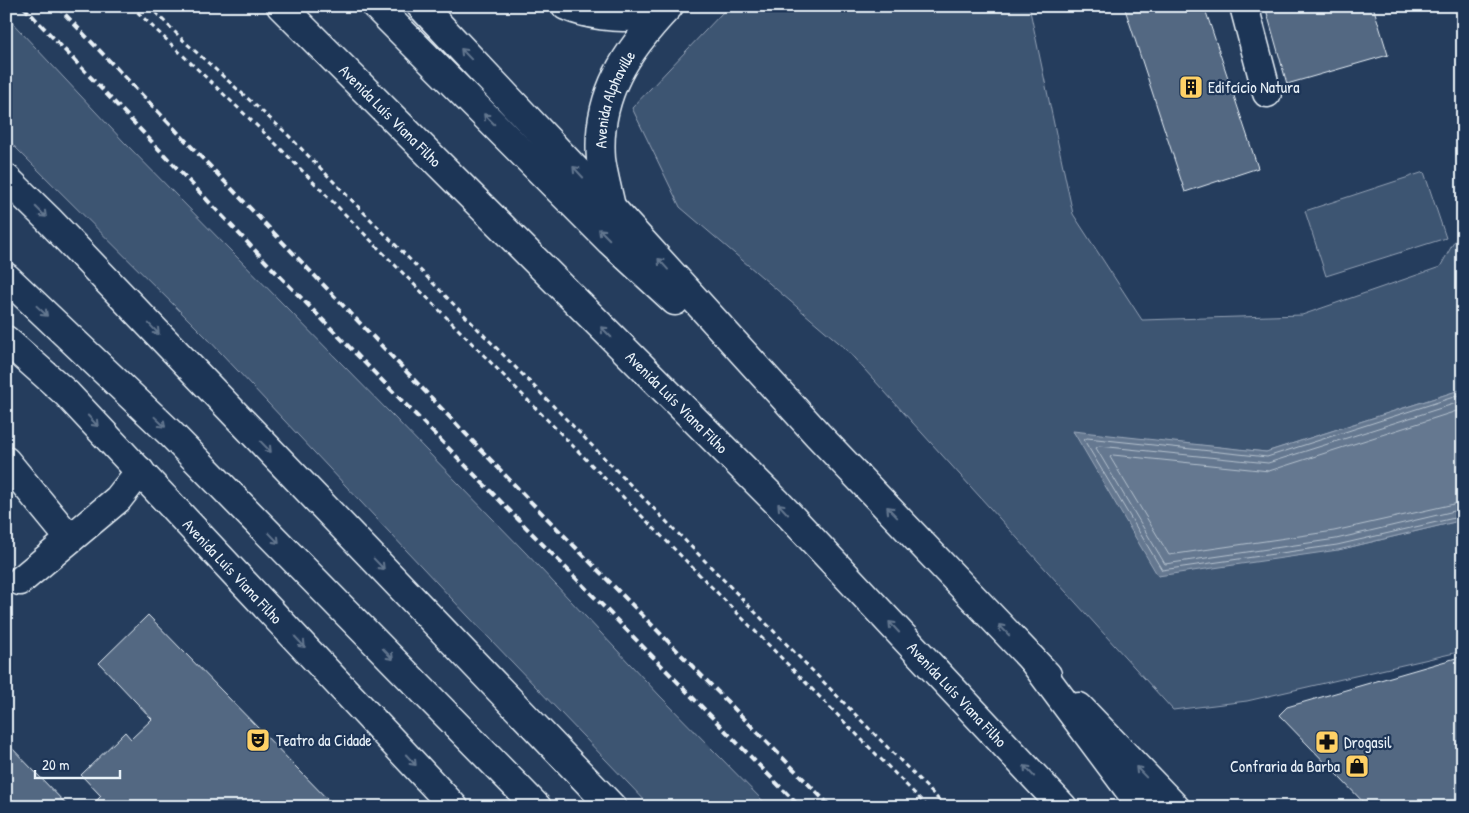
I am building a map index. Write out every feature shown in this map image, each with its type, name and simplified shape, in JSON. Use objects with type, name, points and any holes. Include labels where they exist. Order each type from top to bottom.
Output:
[{"type":"main road","name":"Avenida Luís Viana Filho","points":[[281,6],[778,503],[1063,807]]},
{"type":"main road","points":[[376,6],[610,241],[818,435]]},
{"type":"main road","points":[[421,6],[612,208],[818,435],[1175,807]]},
{"type":"main road","points":[[566,6],[580,12],[604,16],[640,16],[664,6]]},
{"type":"main road","name":"Avenida Alphaville","points":[[612,208],[601,159],[601,124],[609,93],[619,69],[635,45],[669,6]]},
{"type":"main road","points":[[1244,6],[1267,93]]},
{"type":"main road","points":[[6,178],[62,233],[612,807]]},
{"type":"main road","points":[[6,277],[170,433],[538,807]]},
{"type":"main road","points":[[6,328],[67,394]]},
{"type":"main road","name":"Avenida Luís Viana Filho","points":[[6,340],[67,394],[454,807]]},
{"type":"main road","points":[[6,460],[70,539]]},
{"type":"main road","points":[[20,582],[118,499],[140,471]]},
{"type":"main road","points":[[1031,658],[1142,807]]},
{"type":"path","points":[[131,6],[274,142],[928,807]]},
{"type":"path","points":[[149,6],[186,43],[284,131],[946,807]]},
{"type":"shaded area","points":[[741,6],[1029,6],[1073,214],[1142,320],[1302,315],[1440,267],[1463,226],[1463,389],[1266,452],[1073,432],[1338,550],[1463,520],[1463,651],[1247,701],[1173,710],[845,348],[680,207],[632,108],[723,12]]},
{"type":"shaded area","points":[[6,16],[124,142],[525,552],[660,696],[769,807],[651,807],[468,616],[206,337],[6,138]]},
{"type":"shaded area","points":[[1424,172],[1446,238],[1326,276],[1305,211]]},
{"type":"water","points":[[1463,389],[1463,520],[1338,550],[1158,576],[1073,431],[1266,452]]},
{"type":"building","name":"Edifcício Natura","points":[[1124,6],[1204,6],[1258,168],[1185,192]]},
{"type":"building","points":[[1265,6],[1373,6],[1388,55],[1287,84]]},
{"type":"building","points":[[148,615],[335,807],[90,807],[101,796],[81,775],[125,732],[131,739],[152,719],[99,663]]},
{"type":"building","points":[[1463,656],[1463,807],[1368,807],[1279,715],[1287,707]]},
{"type":"building","points":[[6,742],[69,807],[6,807]]},
{"type":"railway","points":[[23,6],[266,262],[800,807]]},
{"type":"railway","points":[[57,6],[528,499],[831,807]]},
{"type":"place","name":"Edifcício Natura","points":[[1191,87]]},
{"type":"place","name":"Teatro da Cidade","points":[[258,740]]},
{"type":"place","name":"Drogasil","points":[[1327,742]]},
{"type":"place","name":"Confraria da Barba","points":[[1357,766]]}]
